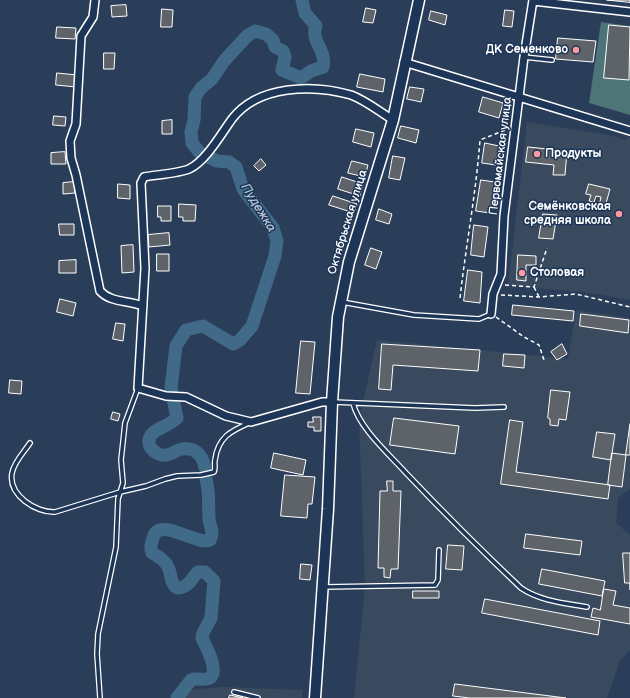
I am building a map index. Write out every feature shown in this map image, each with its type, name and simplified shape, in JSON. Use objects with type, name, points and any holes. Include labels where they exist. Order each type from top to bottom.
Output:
[{"type":"street","points":[[96,0],[93,17],[81,36],[76,124],[70,141],[71,158],[76,175],[100,291],[105,296],[117,301],[135,303],[143,306]]},
{"type":"street","name":"Октябрьская улица","points":[[315,698],[323,587],[332,402],[340,301],[349,262],[393,120],[418,0]]},
{"type":"street","points":[[533,1],[566,2],[630,12]]},
{"type":"street","name":"Первомайская улица","points":[[491,314],[493,294],[501,274],[504,216],[524,57],[533,1]]},
{"type":"street","points":[[404,62],[630,130]]},
{"type":"street","points":[[332,402],[322,402],[251,422],[226,416],[192,400],[179,396],[166,396],[138,388],[145,268],[140,183],[144,177],[189,169],[216,144],[233,118],[244,108],[269,94],[281,90],[326,90],[352,96],[393,120]]},
{"type":"lane","points":[[524,57],[552,60]]},
{"type":"lane","points":[[340,301],[414,315],[479,319],[491,314]]},
{"type":"lane","points":[[100,698],[97,654],[98,634],[114,562],[118,499],[123,483],[121,460],[125,423],[138,388]]},
{"type":"lane","points":[[332,402],[475,408],[504,407]]},
{"type":"lane","points":[[353,403],[356,413],[381,446],[458,528],[521,588],[530,594],[541,598],[587,607]]},
{"type":"lane","points":[[30,443],[20,456],[12,473],[13,487],[27,503],[45,513],[55,512],[177,476],[210,474],[215,470],[215,458],[219,447],[228,433],[251,422]]},
{"type":"lane","points":[[323,587],[435,585],[438,580],[439,550]]},
{"type":"lane","points":[[234,692],[258,698]]},
{"type":"path","points":[[460,298],[476,187],[480,140],[515,126]]},
{"type":"path","points":[[539,298],[534,287],[547,248]]},
{"type":"path","points":[[497,284],[534,287]]},
{"type":"path","points":[[493,294],[539,298],[576,294],[630,306]]},
{"type":"path","points":[[491,314],[506,322],[524,337],[539,345],[544,360]]},
{"type":"shaded area","points":[[527,122],[609,135],[626,140],[627,137],[630,138],[630,300],[583,292],[508,286]]},
{"type":"shaded area","points":[[576,310],[630,318],[630,489],[618,498],[616,523],[630,535],[630,650],[620,661],[607,698],[354,698],[365,587],[359,419],[377,340],[568,359]]},
{"type":"shaded area","points":[[222,687],[303,690],[302,698],[183,698],[186,692],[198,689]]},
{"type":"green space","points":[[601,22],[630,26],[630,115],[589,103]]},
{"type":"building","points":[[607,0],[630,0],[630,2]]},
{"type":"building","points":[[126,5],[127,16],[112,17],[111,6]]},
{"type":"building","points":[[366,8],[376,10],[373,23],[363,22]]},
{"type":"building","points":[[162,9],[173,10],[172,27],[161,27]]},
{"type":"building","points":[[505,10],[514,11],[512,27],[503,26]]},
{"type":"building","points":[[431,11],[447,15],[445,25],[429,20]]},
{"type":"building","points":[[609,25],[630,27],[629,80],[604,78]]},
{"type":"building","points":[[57,27],[76,28],[75,39],[56,38]]},
{"type":"building","name":"ДК Семенково","points":[[558,38],[596,41],[593,62],[556,59]]},
{"type":"building","points":[[104,53],[115,53],[114,69],[104,69]]},
{"type":"building","points":[[57,73],[77,75],[76,87],[56,85]]},
{"type":"building","points":[[360,74],[385,79],[383,92],[357,87]]},
{"type":"building","points":[[410,87],[424,89],[421,102],[407,99]]},
{"type":"building","points":[[483,97],[503,103],[499,118],[479,112]]},
{"type":"building","points":[[54,116],[66,117],[65,126],[53,125]]},
{"type":"building","points":[[172,120],[172,134],[162,134],[162,121]]},
{"type":"building","points":[[401,126],[419,130],[416,143],[398,138]]},
{"type":"building","points":[[356,129],[374,133],[371,147],[353,142]]},
{"type":"building","points":[[485,143],[499,146],[496,165],[482,163]]},
{"type":"building","points":[[528,147],[567,151],[565,175],[553,175],[554,165],[526,162]]},
{"type":"building","points":[[65,152],[66,164],[51,164],[51,153]]},
{"type":"building","points":[[393,156],[405,158],[400,180],[389,178]]},
{"type":"building","points":[[261,159],[266,165],[259,171],[254,166]]},
{"type":"building","points":[[352,161],[368,165],[365,177],[348,173]]},
{"type":"building","points":[[342,177],[363,184],[360,196],[338,189]]},
{"type":"building","points":[[481,180],[495,182],[490,213],[476,211]]},
{"type":"building","points":[[74,182],[75,193],[63,194],[63,183]]},
{"type":"building","points":[[118,184],[130,185],[130,199],[118,198]]},
{"type":"building","points":[[589,184],[610,189],[605,207],[599,206],[601,197],[596,196],[594,202],[589,201],[591,195],[586,194]]},
{"type":"building","points":[[333,196],[357,204],[354,213],[329,205]]},
{"type":"building","points":[[179,204],[196,205],[195,221],[183,221],[183,217],[179,217]]},
{"type":"building","points":[[158,206],[171,206],[171,221],[161,221],[161,217],[158,217]]},
{"type":"building","points":[[379,209],[392,214],[389,224],[376,220]]},
{"type":"building","points":[[543,214],[557,215],[553,239],[539,238]]},
{"type":"building","points":[[59,224],[74,224],[74,235],[60,235]]},
{"type":"building","points":[[474,225],[488,227],[484,257],[471,255]]},
{"type":"building","points":[[169,233],[170,245],[149,247],[148,235]]},
{"type":"building","points":[[133,245],[134,272],[122,273],[121,246]]},
{"type":"building","points":[[371,248],[382,252],[376,269],[365,265]]},
{"type":"building","points":[[157,254],[169,254],[169,271],[157,271]]},
{"type":"building","name":"Столовая","points":[[518,255],[536,256],[536,265],[526,265],[526,281],[517,280]]},
{"type":"building","points":[[76,260],[76,273],[59,273],[59,261]]},
{"type":"building","points":[[468,270],[482,272],[480,303],[464,301]]},
{"type":"building","points":[[60,299],[76,303],[73,316],[57,312]]},
{"type":"building","points":[[513,305],[574,311],[573,321],[512,315]]},
{"type":"building","points":[[581,314],[629,320],[628,333],[580,326]]},
{"type":"building","points":[[116,323],[125,324],[123,341],[113,339]]},
{"type":"building","points":[[301,341],[315,342],[310,394],[296,393]]},
{"type":"building","points":[[382,344],[480,350],[478,371],[393,365],[391,390],[379,389]]},
{"type":"building","points":[[562,344],[567,354],[557,360],[551,352]]},
{"type":"building","points":[[504,354],[525,355],[524,368],[503,366]]},
{"type":"building","points":[[10,380],[22,381],[21,394],[9,393]]},
{"type":"building","points":[[551,390],[570,392],[566,420],[559,419],[558,426],[550,425],[550,419],[548,418]]},
{"type":"building","points":[[113,412],[120,414],[118,421],[111,419]]},
{"type":"building","points":[[313,417],[321,417],[321,431],[314,431],[314,427],[308,427],[308,422],[313,422]]},
{"type":"building","points":[[394,418],[459,426],[455,454],[390,445]]},
{"type":"building","points":[[510,420],[523,422],[516,472],[610,485],[608,499],[501,484]]},
{"type":"building","points":[[630,424],[630,455],[626,455]]},
{"type":"building","points":[[597,432],[615,434],[611,460],[593,457]]},
{"type":"building","points":[[274,453],[306,460],[303,475],[271,468]]},
{"type":"building","points":[[612,453],[626,455],[622,487],[608,485]]},
{"type":"building","points":[[285,475],[315,477],[312,504],[308,504],[307,518],[281,516]]},
{"type":"building","points":[[387,481],[393,481],[393,491],[401,491],[398,569],[391,569],[390,578],[384,577],[384,568],[378,568],[380,491],[387,491]]},
{"type":"building","points":[[526,534],[582,541],[580,555],[524,548]]},
{"type":"building","points":[[448,545],[464,546],[462,570],[446,569]]},
{"type":"building","points":[[623,553],[630,553],[630,583],[625,583]]},
{"type":"building","points":[[301,564],[312,565],[310,580],[300,579]]},
{"type":"building","points":[[542,569],[605,581],[602,596],[539,584]]},
{"type":"building","points":[[604,589],[616,591],[613,605],[630,608],[630,624],[591,617],[593,608],[600,610]]},
{"type":"building","points":[[413,591],[439,591],[439,598],[413,598]]},
{"type":"building","points":[[485,599],[600,621],[598,635],[482,613]]},
{"type":"building","points":[[455,684],[566,698],[470,698],[453,696]]},
{"type":"building","points":[[230,695],[243,698],[229,698]]},
{"type":"waterway","name":"Пудежка","points":[[205,468],[201,456],[191,449],[182,449],[167,455],[163,455],[154,452],[149,445],[150,437],[153,433],[177,418],[171,388],[176,346],[186,330],[203,326],[233,344],[240,340],[252,326],[275,256],[277,241],[273,228],[243,189],[236,167],[229,162],[217,161],[200,153],[192,143],[191,132],[194,120],[195,97],[201,88],[212,79],[224,61],[247,36],[255,31],[266,34],[273,40],[275,47],[283,51],[285,57],[282,70],[301,78],[311,71],[323,67],[323,56],[315,36],[316,26],[305,13],[302,0]]},
{"type":"waterway","name":"Пудежка","points":[[177,698],[191,680],[207,679],[211,677],[213,672],[212,660],[202,638],[211,618],[214,581],[205,572],[198,572],[187,585],[180,588],[177,587],[172,582],[167,565],[161,558],[152,553],[151,546],[153,538],[157,532],[162,529],[170,530],[204,541],[210,540],[212,531],[209,521],[206,479]]},
{"type":"place","name":"ДК Семенково","points":[[576,50]]},
{"type":"place","name":"Продукты","points":[[537,154]]},
{"type":"place","name":"Семёнковская средняя школа","points":[[619,214]]},
{"type":"place","name":"Столовая","points":[[522,273]]}]
